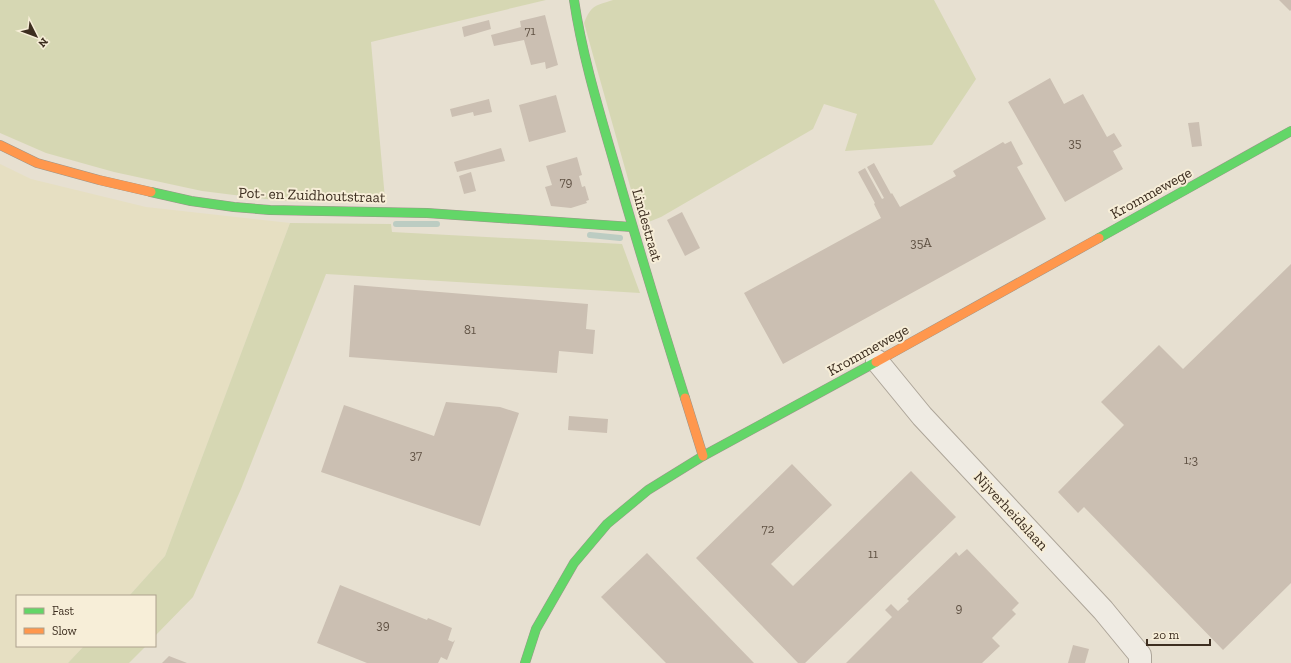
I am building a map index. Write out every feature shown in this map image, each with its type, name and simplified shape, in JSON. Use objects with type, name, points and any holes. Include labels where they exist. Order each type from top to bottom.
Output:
[{"type":"street","name":"Lindestraat","points":[[574,0],[583,52],[632,227],[702,456]]},
{"type":"street","name":"Krommewege","points":[[525,663],[536,629],[574,563],[607,524],[648,490],[702,456],[877,361],[1291,131]]},
{"type":"street","name":"Pot- en Zuidhoutstraat","points":[[0,145],[38,163],[99,180],[191,201],[234,207],[270,210],[427,213],[632,227]]},
{"type":"street","name":"Nijverheidslaan","points":[[877,361],[922,416],[1103,610],[1140,655],[1140,663]]},
{"type":"shaded area","points":[[0,164],[31,179],[146,207],[290,223],[165,556],[130,595],[16,595],[16,647],[83,647],[68,663],[0,663]]},
{"type":"green space","points":[[0,0],[546,0],[371,42],[385,199],[283,201],[202,191],[114,172],[46,153],[0,133]]},
{"type":"green space","points":[[613,0],[934,0],[976,79],[932,145],[845,151],[857,114],[824,104],[813,129],[661,217],[641,225],[584,23],[592,9],[602,3]]},
{"type":"green space","points":[[290,223],[391,224],[392,232],[622,244],[640,293],[326,274],[241,489],[193,597],[156,635],[156,595],[130,595],[165,556]]},
{"type":"green space","points":[[83,647],[145,647],[129,663],[68,663]]},
{"type":"building","points":[[1279,0],[1291,0],[1291,10],[1290,11]]},
{"type":"building","points":[[545,15],[558,65],[546,69],[545,62],[531,65],[524,40],[494,46],[491,35],[521,27],[520,21]]},
{"type":"building","points":[[489,20],[491,29],[464,37],[462,27]]},
{"type":"building","points":[[1050,78],[1064,104],[1083,94],[1107,137],[1114,133],[1122,146],[1113,151],[1123,169],[1065,202],[1008,102]]},
{"type":"building","points":[[556,95],[566,132],[529,142],[519,105]]},
{"type":"building","points":[[489,99],[492,112],[474,116],[473,112],[452,117],[450,109]]},
{"type":"building","points":[[1199,122],[1202,146],[1192,147],[1188,123]]},
{"type":"building","points":[[1011,141],[1023,164],[1017,167],[1046,219],[783,364],[744,293],[881,218],[874,204],[875,203],[858,172],[865,168],[882,199],[884,198],[867,167],[874,163],[900,207],[956,176],[953,171],[1003,142],[1005,144]]},
{"type":"building","points":[[501,148],[505,161],[457,172],[454,162]]},
{"type":"building","points":[[577,157],[582,175],[579,176],[582,187],[585,186],[589,200],[586,201],[587,203],[571,208],[551,206],[545,187],[552,185],[546,166]]},
{"type":"building","points":[[471,172],[476,191],[464,194],[459,176]]},
{"type":"building","points":[[682,212],[700,248],[685,256],[667,220]]},
{"type":"building","points":[[1291,264],[1291,583],[1223,650],[1084,507],[1078,513],[1058,492],[1124,425],[1101,402],[1159,345],[1183,369]]},
{"type":"building","points":[[354,285],[588,304],[586,329],[595,330],[593,354],[559,351],[557,373],[349,357]]},
{"type":"building","points":[[446,402],[500,407],[519,413],[480,526],[321,472],[344,405],[434,436]]},
{"type":"building","points":[[569,416],[608,419],[607,433],[568,430]]},
{"type":"building","points":[[792,464],[832,505],[771,564],[793,586],[911,471],[956,517],[805,663],[798,663],[696,558]]},
{"type":"building","points":[[967,549],[1019,603],[1012,610],[1016,614],[992,638],[1000,646],[982,663],[846,663],[892,617],[885,610],[891,604],[898,611],[909,601],[907,599],[956,552],[959,556]]},
{"type":"building","points":[[647,553],[754,663],[666,663],[601,597]]},
{"type":"building","points":[[340,585],[427,620],[428,618],[452,628],[448,640],[453,642],[455,640],[447,660],[441,657],[438,663],[367,663],[317,643]]},
{"type":"building","points":[[1073,645],[1089,649],[1085,663],[1068,663]]},
{"type":"building","points":[[169,656],[187,663],[162,663]]},
{"type":"waterway","points":[[396,224],[437,224]]},
{"type":"waterway","points":[[590,235],[620,238]]},
{"type":"traffic: fast","points":[[574,0],[581,40],[596,100],[639,249],[685,398]]},
{"type":"traffic: fast","points":[[1099,238],[1291,131]]},
{"type":"traffic: fast","points":[[151,192],[191,201],[270,210],[427,213],[632,227]]},
{"type":"traffic: fast","points":[[525,663],[536,629],[574,563],[607,524],[648,490],[703,456],[876,362]]},
{"type":"traffic: slow","points":[[0,145],[37,163],[151,192]]},
{"type":"traffic: slow","points":[[876,362],[1099,238]]},
{"type":"traffic: slow","points":[[685,398],[703,456]]}]
